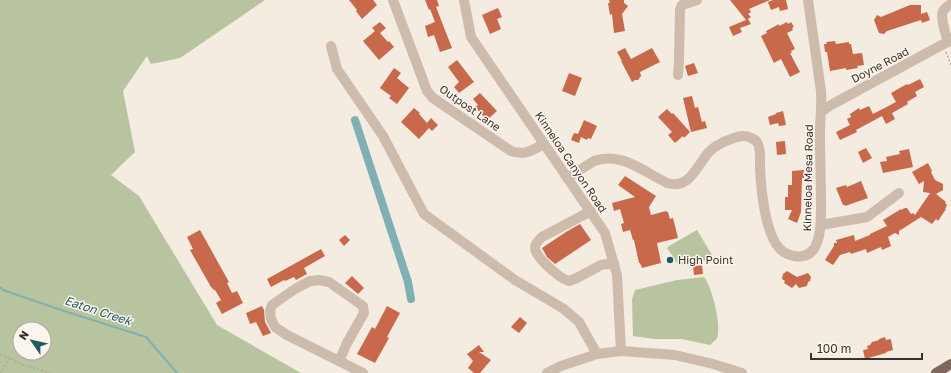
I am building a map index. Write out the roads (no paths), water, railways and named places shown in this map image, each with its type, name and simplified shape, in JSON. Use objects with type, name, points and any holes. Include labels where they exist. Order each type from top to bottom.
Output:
[{"type":"main road","points":[[936,373],[951,364]]},
{"type":"street","name":"Outpost Lane","points":[[393,0],[427,91],[433,98],[511,151],[522,153],[528,152],[544,144]]},
{"type":"street","name":"Kinneloa Canyon Road","points":[[464,0],[471,37],[605,232],[617,274],[621,351]]},
{"type":"street","points":[[678,75],[680,9],[682,5],[697,0]]},
{"type":"street","name":"Kinneloa Mesa Road","points":[[567,178],[598,159],[610,158],[627,162],[667,183],[674,185],[691,177],[711,150],[730,139],[743,136],[748,137],[756,141],[759,149],[765,211],[771,234],[783,252],[792,256],[803,256],[808,254],[813,250],[818,242],[820,225],[820,134],[822,91],[808,0]]},
{"type":"street","points":[[947,42],[943,13],[946,7],[951,4]]},
{"type":"street","name":"Doyne Road","points":[[821,112],[831,105],[947,42]]},
{"type":"street","points":[[331,46],[337,69],[383,136],[424,214],[515,280],[564,308],[579,322],[597,354]]},
{"type":"street","points":[[820,225],[867,217],[900,193]]},
{"type":"street","points":[[591,211],[542,237],[538,240],[535,246],[536,250],[540,259],[564,280],[569,281],[601,265],[614,263]]},
{"type":"street","points":[[339,361],[346,343],[364,313],[362,306],[329,282],[319,280],[310,281],[295,289],[272,305],[270,310],[271,319],[275,326],[286,335],[363,373]]},
{"type":"street","points":[[547,373],[560,366],[597,354],[621,351],[675,355],[742,373]]},
{"type":"waterway","points":[[355,120],[408,282],[411,299]]},
{"type":"waterway","name":"Eaton Creek","points":[[0,287],[3,290],[64,311],[146,337],[177,373]]},
{"type":"place","name":"High Point","points":[[670,260]]}]
